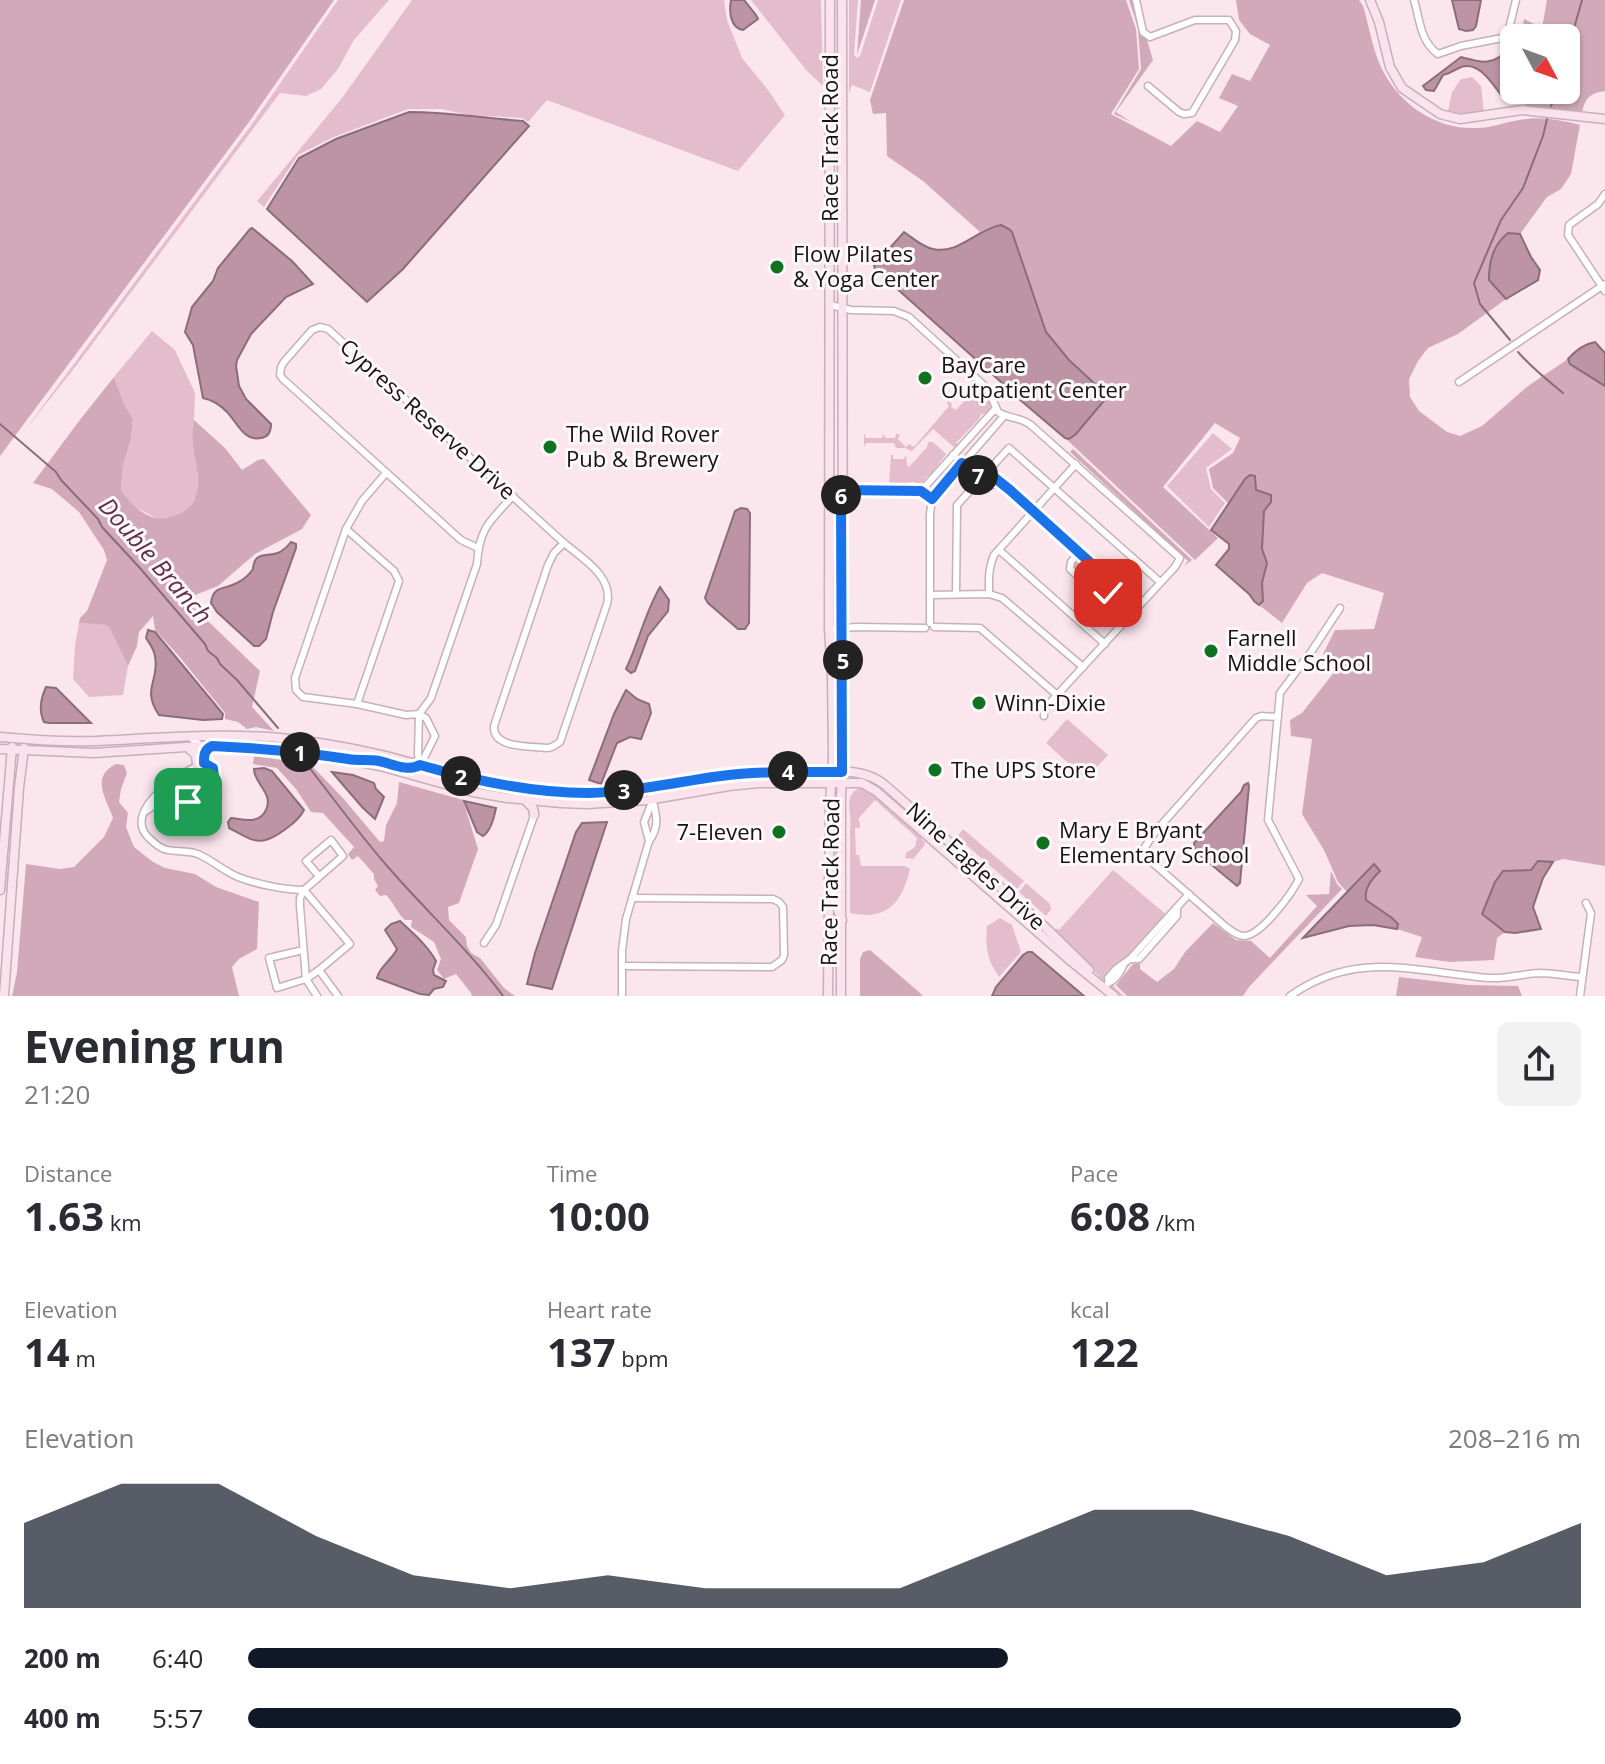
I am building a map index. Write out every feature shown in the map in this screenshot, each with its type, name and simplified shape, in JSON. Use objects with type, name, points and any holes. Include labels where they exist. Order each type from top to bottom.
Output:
[{"type":"street","name":"Race Track Road","points":[[830,0],[829,629],[838,772]]},
{"type":"street","name":"Race Track Road","points":[[841,996],[842,920],[837,782],[842,628],[842,0]]},
{"type":"street","points":[[1136,0],[1143,32],[1150,37],[1208,18],[1229,20],[1236,31],[1235,40],[1192,113],[1179,112],[1148,86]]},
{"type":"street","points":[[1370,0],[1390,67],[1402,88],[1440,114],[1460,119],[1522,110],[1605,119]]},
{"type":"street","points":[[1414,0],[1424,38],[1438,54],[1507,37],[1516,0]]},
{"type":"street","points":[[1459,382],[1604,287],[1568,235],[1569,225],[1598,204],[1605,194]]},
{"type":"street","points":[[830,195],[841,195]]},
{"type":"street","points":[[830,305],[851,310],[894,311],[905,315],[988,389],[1000,414],[1026,421],[1179,556],[1178,562],[1044,712]]},
{"type":"street","name":"Cypress Reserve Drive","points":[[478,548],[461,540],[280,375],[284,362],[316,328],[328,329],[602,577],[607,585],[607,604],[560,742],[548,748],[505,743],[495,736],[494,726],[548,565],[564,543]]},
{"type":"street","points":[[921,491],[996,408]]},
{"type":"street","points":[[930,626],[932,499],[1004,416]]},
{"type":"street","points":[[956,594],[956,509],[1009,448],[1160,582]]},
{"type":"street","points":[[953,455],[981,478]]},
{"type":"street","points":[[989,594],[990,563],[1076,464]]},
{"type":"street","points":[[352,760],[371,760],[409,768],[422,759],[435,736],[426,718],[419,714],[406,715],[357,704],[303,697],[294,685],[346,529],[362,501],[386,473]]},
{"type":"street","points":[[981,478],[992,476],[1139,606]]},
{"type":"street","points":[[830,490],[921,491],[932,499]]},
{"type":"street","points":[[432,780],[423,772],[419,714],[431,698],[477,564],[478,548],[486,525],[513,496]]},
{"type":"street","points":[[346,529],[394,571],[399,581],[357,704]]},
{"type":"street","points":[[999,550],[1105,644]]},
{"type":"street","points":[[1078,553],[1070,569],[1089,587],[1101,596],[1115,585]]},
{"type":"street","points":[[930,595],[989,594],[1002,598],[1083,667]]},
{"type":"street","points":[[1278,717],[1256,718],[1147,841],[1143,850],[1146,856],[1236,934],[1247,936],[1257,931],[1299,879],[1268,820],[1278,717],[1280,693],[1340,608]]},
{"type":"street","points":[[829,629],[980,628],[1057,695]]},
{"type":"street","points":[[185,735],[200,759]]},
{"type":"street","points":[[0,737],[94,741],[185,735],[273,737],[327,744],[405,761],[422,759],[437,770],[529,789],[594,792],[650,788],[723,776]]},
{"type":"street","points":[[202,786],[193,775],[211,739],[257,741],[273,737]]},
{"type":"street","points":[[0,890],[13,738]]},
{"type":"street","points":[[4,996],[25,739]]},
{"type":"street","points":[[303,950],[269,958],[277,992],[306,979],[350,944],[304,890],[291,890],[237,877],[197,853],[162,848],[145,834],[143,813],[152,799],[212,746],[287,751],[352,760],[473,792],[536,802],[652,801]]},
{"type":"street","points":[[0,749],[94,753],[186,747],[215,771],[213,781],[190,789]]},
{"type":"street","name":"Nine Eagles Drive","points":[[723,776],[782,771],[838,772],[868,775],[881,782],[1106,985],[1114,996]]},
{"type":"street","points":[[174,804],[167,793],[184,772]]},
{"type":"street","points":[[649,841],[644,822],[659,792],[709,782],[723,776]]},
{"type":"street","name":"Race Track Road","points":[[828,996],[830,800],[837,782]]},
{"type":"street","name":"Nine Eagles Drive","points":[[652,801],[759,783],[859,783],[871,787],[1040,928]]},
{"type":"street","points":[[143,813],[157,803],[188,802],[196,797],[202,786]]},
{"type":"street","points":[[622,996],[626,919],[649,841],[654,836],[657,817],[650,788]]},
{"type":"street","points":[[575,804],[635,797],[650,788]]},
{"type":"street","points":[[484,943],[496,925],[534,816],[536,802],[529,789]]},
{"type":"street","points":[[536,802],[548,796],[580,796],[594,792]]},
{"type":"street","points":[[522,800],[532,805],[534,816]]},
{"type":"street","points":[[534,816],[540,807],[549,803]]},
{"type":"street","points":[[317,996],[306,979],[300,898],[304,890],[343,856],[331,840],[306,861],[319,876]]},
{"type":"street","points":[[829,878],[836,884],[837,908],[842,920],[829,935]]},
{"type":"street","points":[[1106,985],[1116,969],[1130,959],[1139,959],[1177,916],[1177,908],[1189,894]]},
{"type":"street","points":[[622,966],[772,967],[784,955],[783,907],[773,899],[632,898]]},
{"type":"street","points":[[1580,996],[1591,913],[1586,903]]},
{"type":"street","points":[[1290,996],[1320,978],[1350,969],[1379,966],[1492,978],[1537,973],[1582,977]]},
{"type":"street","points":[[319,970],[338,996]]},
{"type":"shaded area","points":[[0,0],[334,0],[249,122],[0,456]]},
{"type":"shaded area","points":[[338,0],[389,0],[354,40],[338,69],[321,89],[306,96],[280,93],[22,434],[252,124]]},
{"type":"shaded area","points":[[412,0],[724,0],[727,20],[742,58],[785,115],[738,171],[547,100],[528,122],[522,118],[468,115],[442,109],[408,109],[334,137],[298,155],[264,207],[257,201],[342,98]]},
{"type":"shaded area","points":[[731,0],[744,0],[758,19],[743,30],[739,29],[731,18]]},
{"type":"shaded area","points":[[751,0],[821,0],[823,86],[806,70]]},
{"type":"shaded area","points":[[849,0],[858,0],[854,55],[857,58],[878,0],[901,0],[870,92],[852,85],[849,93]]},
{"type":"shaded area","points":[[861,0],[875,0],[857,55]]},
{"type":"shaded area","points":[[904,0],[1126,0],[1136,29],[1139,69],[1111,114],[1171,146],[1197,121],[1220,132],[1238,106],[1219,98],[1232,74],[1250,81],[1270,45],[1250,34],[1239,20],[1236,0],[1359,0],[1377,58],[1387,79],[1407,102],[1432,119],[1461,127],[1483,128],[1535,118],[1580,125],[1571,174],[1561,189],[1547,197],[1520,234],[1508,233],[1489,280],[1506,299],[1458,334],[1428,348],[1409,379],[1410,397],[1419,411],[1447,432],[1460,436],[1482,426],[1528,386],[1568,359],[1570,364],[1605,386],[1605,866],[1563,859],[1538,861],[1531,870],[1503,871],[1483,914],[1505,932],[1497,938],[1494,960],[1449,962],[1415,957],[1422,937],[1397,929],[1398,924],[1392,918],[1366,900],[1367,888],[1379,870],[1373,864],[1347,892],[1338,882],[1324,850],[1302,814],[1312,739],[1291,736],[1290,720],[1302,713],[1339,666],[1323,654],[1335,630],[1374,629],[1384,593],[1322,573],[1307,583],[1282,623],[1259,605],[1263,601],[1262,583],[1267,563],[1262,550],[1264,511],[1268,504],[1256,490],[1255,476],[1245,479],[1228,503],[1213,488],[1209,469],[1233,453],[1240,438],[1215,423],[1163,487],[1218,538],[1195,560],[1065,438],[1076,434],[1108,395],[1069,360],[1046,332],[1012,232],[1001,225],[980,232],[923,181],[887,156],[886,113],[873,114],[870,100]]},
{"type":"shaded area","points":[[1129,0],[1135,0],[1153,60],[1116,112],[1131,122],[1114,114],[1141,69],[1138,28]]},
{"type":"shaded area","points":[[1452,0],[1481,0],[1473,30],[1459,29]]},
{"type":"shaded area","points":[[1547,0],[1605,0],[1605,91],[1589,97],[1582,113],[1524,107],[1525,104],[1580,104],[1580,24],[1543,24]]},
{"type":"shaded area","points":[[1500,56],[1500,93],[1481,72],[1468,66],[1443,75],[1434,91],[1426,90],[1423,86],[1461,57],[1487,62]]},
{"type":"shaded area","points":[[1472,77],[1481,86],[1484,112],[1461,115],[1448,111],[1452,92],[1461,79]]},
{"type":"shaded area","points":[[409,112],[523,121],[529,126],[403,269],[367,302],[267,209],[299,158],[336,139]]},
{"type":"shaded area","points":[[1001,225],[1012,232],[1046,332],[1069,360],[1108,396],[1069,439],[1019,399],[1017,391],[1011,391],[874,266],[904,232],[925,246],[942,250]]},
{"type":"shaded area","points":[[252,228],[292,261],[313,284],[286,297],[251,334],[237,360],[239,386],[246,399],[271,424],[268,435],[255,438],[245,434],[221,406],[203,398],[193,345],[185,332],[192,307],[213,281],[218,268]]},
{"type":"shaded area","points":[[1508,233],[1520,234],[1540,270],[1538,280],[1506,299],[1489,280],[1489,273],[1495,248]]},
{"type":"shaded area","points":[[152,331],[175,350],[195,393],[193,444],[197,458],[198,495],[186,512],[158,519],[131,505],[121,490],[133,419],[114,377]]},
{"type":"shaded area","points":[[1595,342],[1605,353],[1605,386],[1570,364],[1568,359],[1580,348]]},
{"type":"shaded area","points":[[114,377],[133,419],[121,490],[140,510],[152,517],[165,518],[189,508],[195,500],[198,480],[193,442],[194,420],[225,448],[242,470],[264,459],[311,515],[302,529],[255,554],[218,586],[185,599],[260,671],[252,707],[274,731],[256,727],[247,729],[238,722],[225,719],[225,713],[155,630],[153,616],[139,632],[137,646],[128,666],[106,625],[79,623],[87,611],[107,560],[104,550],[79,512],[52,489],[33,483]]},
{"type":"shaded area","points":[[979,385],[988,394],[991,409],[987,414],[981,414],[956,443],[959,446],[955,448],[933,429],[912,451],[896,448],[894,443],[866,443],[864,447],[864,433],[866,438],[882,438],[883,434],[886,438],[895,438],[898,434],[898,439],[906,447],[909,444],[914,447],[949,406],[948,401],[956,410]]},
{"type":"shaded area","points":[[1213,433],[1232,449],[1206,468],[1211,489],[1225,503],[1209,527],[1167,486]]},
{"type":"shaded area","points":[[928,442],[933,442],[946,454],[932,473],[917,486],[914,482],[889,482],[891,455],[893,459],[904,459],[906,455],[909,467]]},
{"type":"shaded area","points":[[1073,449],[1192,560],[1184,566],[1188,561],[1070,452]]},
{"type":"shaded area","points":[[1250,475],[1255,476],[1256,490],[1271,495],[1271,502],[1264,511],[1262,549],[1267,563],[1262,583],[1263,601],[1259,605],[1216,565],[1229,549],[1229,544],[1211,530]]},
{"type":"shaded area","points":[[741,508],[750,513],[749,623],[745,629],[738,629],[705,598],[735,511]]},
{"type":"shaded area","points":[[291,542],[296,544],[296,548],[266,639],[259,646],[254,646],[217,612],[211,603],[212,597],[217,591],[246,577],[256,559],[280,552]]},
{"type":"shaded area","points":[[1078,559],[1109,585],[1104,592],[1100,592],[1073,568]]},
{"type":"shaded area","points":[[660,587],[669,600],[668,611],[648,636],[635,671],[631,673],[626,669]]},
{"type":"shaded area","points":[[79,623],[106,625],[110,629],[128,666],[123,695],[89,697],[73,679]]},
{"type":"shaded area","points":[[148,630],[155,632],[223,714],[222,719],[159,715],[151,698],[156,665],[154,651],[146,638]]},
{"type":"shaded area","points":[[46,687],[56,688],[91,723],[44,722],[41,704]]},
{"type":"shaded area","points":[[626,690],[649,704],[651,713],[641,739],[630,737],[617,743],[601,784],[589,780],[614,714]]},
{"type":"shaded area","points":[[1067,719],[1108,755],[1086,779],[1046,743]]},
{"type":"shaded area","points":[[216,741],[312,745],[404,764],[310,750]]},
{"type":"shaded area","points":[[254,756],[310,764],[380,842],[384,841],[386,825],[397,803],[399,782],[463,800],[478,849],[459,903],[448,907],[449,920],[466,937],[471,953],[480,958],[504,988],[515,996],[472,996],[456,974],[444,979],[437,970],[441,959],[434,942],[411,927],[412,920],[405,920],[386,895],[380,896],[375,890],[378,886],[374,874],[358,856],[352,860],[348,854],[354,847],[323,813],[311,812],[277,768],[253,764]]},
{"type":"shaded area","points":[[116,764],[124,765],[127,773],[119,802],[128,813],[126,827],[134,847],[165,868],[195,874],[216,887],[259,902],[257,949],[239,959],[232,967],[239,996],[12,996],[17,972],[26,864],[60,869],[74,867],[104,837],[113,818],[102,782],[108,769]]},
{"type":"shaded area","points":[[254,769],[272,771],[304,810],[278,834],[258,841],[229,828],[228,822],[231,818],[250,820],[263,815],[268,799]]},
{"type":"shaded area","points":[[332,772],[353,775],[374,783],[384,797],[375,819],[362,807]]},
{"type":"shaded area","points":[[431,772],[527,794],[453,782],[429,776]]},
{"type":"shaded area","points":[[1248,783],[1240,883],[1237,886],[1195,851],[1194,843]]},
{"type":"shaded area","points":[[859,788],[869,791],[925,842],[913,859],[905,858],[906,853],[915,847],[917,838],[875,800],[858,819],[860,828],[855,828],[856,855],[859,855],[861,866],[905,866],[910,869],[902,891],[891,907],[883,912],[863,915],[850,913],[849,801]]},
{"type":"shaded area","points":[[464,801],[496,808],[490,828],[483,836],[477,832]]},
{"type":"shaded area","points":[[607,822],[552,989],[527,984],[576,832],[582,823]]},
{"type":"shaded area","points":[[963,829],[1024,881],[1017,889],[957,837]]},
{"type":"shaded area","points":[[1538,861],[1553,862],[1543,878],[1533,907],[1541,929],[1505,932],[1482,914],[1495,882],[1503,871],[1531,870]]},
{"type":"shaded area","points":[[1374,864],[1380,871],[1367,888],[1366,900],[1392,918],[1398,924],[1397,929],[1373,925],[1349,926],[1303,938]]},
{"type":"shaded area","points":[[1113,870],[1168,916],[1127,959],[1132,962],[1114,983],[1114,987],[1124,996],[1118,996],[1106,986],[1051,929],[1060,929]]},
{"type":"shaded area","points":[[1331,871],[1342,889],[1243,996],[1127,996],[1116,985],[1133,964],[1140,963],[1140,969],[1157,982],[1174,969],[1185,952],[1213,923],[1236,940],[1251,941],[1270,958],[1317,906],[1306,895],[1329,894]]},
{"type":"shaded area","points":[[1026,883],[1050,904],[1051,909],[1046,916],[1019,892]]},
{"type":"shaded area","points":[[1000,918],[1012,925],[1021,952],[999,977],[989,959],[986,934],[987,926]]},
{"type":"shaded area","points":[[400,921],[436,961],[434,975],[446,981],[443,987],[434,989],[429,995],[377,978],[397,949],[385,930]]},
{"type":"shaded area","points":[[870,950],[923,996],[860,996],[860,959],[863,952]]},
{"type":"shaded area","points":[[1028,952],[1032,952],[1084,996],[992,996],[996,987]]},
{"type":"shaded area","points":[[1399,977],[1468,985],[1518,986],[1522,996],[1396,996]]},
{"type":"waterway","points":[[1575,24],[1582,0]]},
{"type":"waterway","points":[[1510,340],[1480,304],[1474,283],[1501,220],[1523,188],[1547,119]]},
{"type":"waterway","points":[[1518,352],[1563,393]]},
{"type":"waterway","name":"Double Branch","points":[[0,424],[56,472],[208,651],[278,728]]},
{"type":"waterway","name":"Double Branch","points":[[304,761],[377,854],[503,996]]},
{"type":"place","name":"Flow Pilates & Yoga Center","points":[[777,267]]},
{"type":"place","name":"BayCare Outpatient Center","points":[[925,378]]},
{"type":"place","name":"The Wild Rover Pub & Brewery","points":[[550,447]]},
{"type":"place","name":"Farnell Middle School","points":[[1211,651]]},
{"type":"place","name":"Winn-Dixie","points":[[979,703]]},
{"type":"place","name":"The UPS Store","points":[[935,770]]},
{"type":"place","name":"7-Eleven","points":[[779,832]]},
{"type":"place","name":"Mary E Bryant Elementary School","points":[[1043,843]]},
{"type":"route","points":[[188,802],[213,781],[215,771],[204,763],[205,753],[212,746],[371,760],[404,768],[420,765],[502,785],[587,793],[652,788],[741,774],[842,772],[841,490],[921,491],[932,499],[962,463],[981,478],[988,475],[1010,490],[1115,585],[1108,593]]}]
